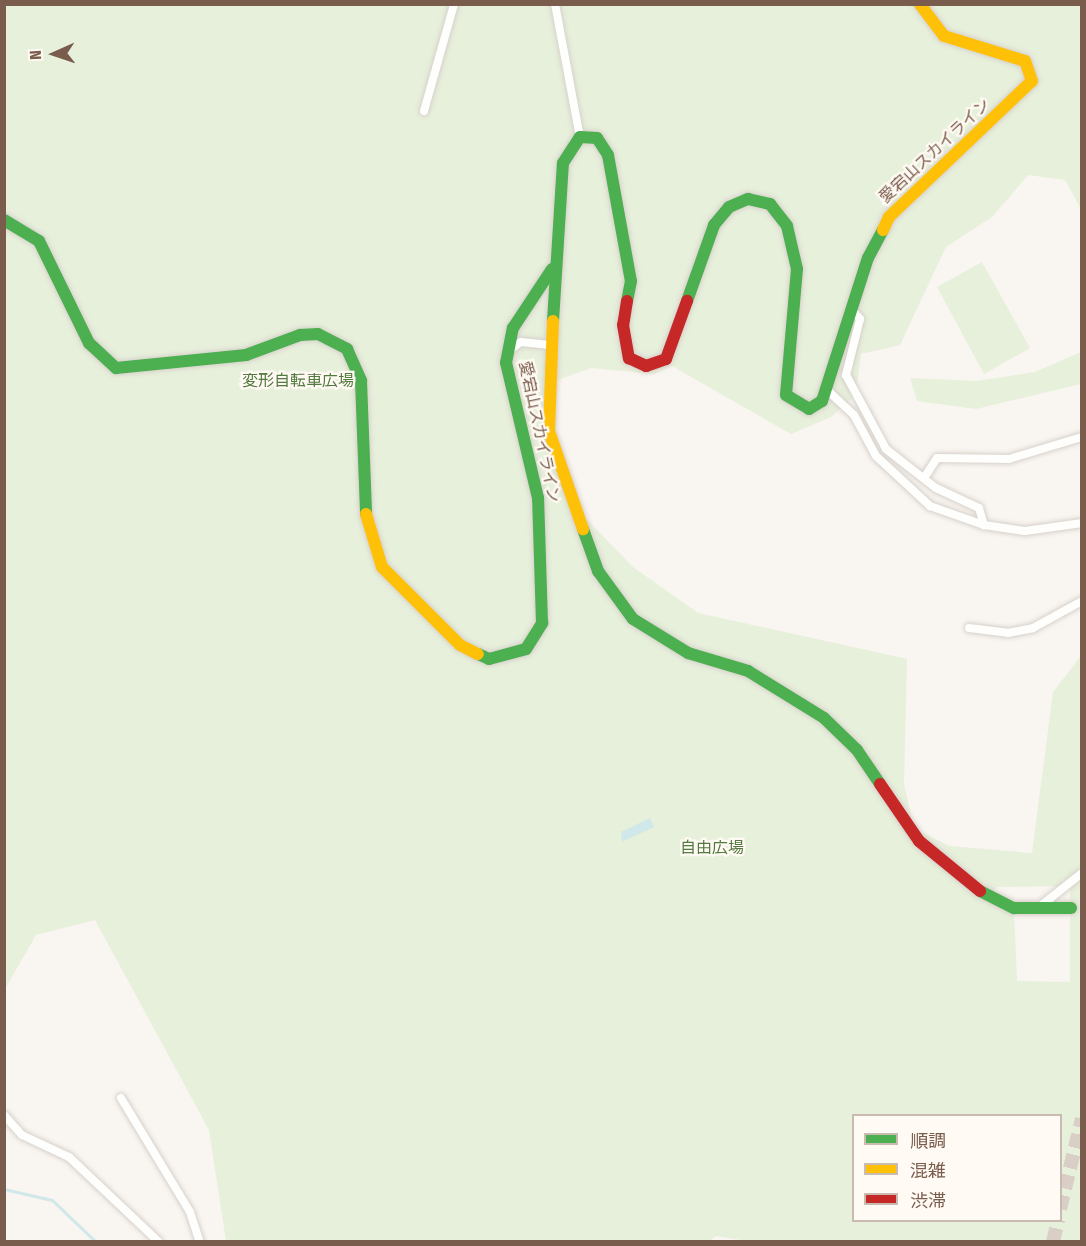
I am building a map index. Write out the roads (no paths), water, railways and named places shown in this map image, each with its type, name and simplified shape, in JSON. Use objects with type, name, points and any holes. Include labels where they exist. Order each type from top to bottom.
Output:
[{"type":"street","points":[[424,111],[454,4]]},
{"type":"street","points":[[555,4],[580,137]]},
{"type":"street","name":"愛宕山スカイライン","points":[[4,220],[39,241],[89,343],[116,368],[246,355],[300,335],[318,334],[347,349],[361,381],[366,515],[378,559],[392,582],[453,638],[489,659],[526,649],[542,623],[544,598],[538,498],[507,352],[513,328],[552,268],[563,163],[580,137],[597,138],[608,155],[631,281],[623,325],[629,358],[655,366],[674,350],[714,225],[729,207],[748,200],[770,204],[787,226],[797,269],[786,395],[809,409],[822,401],[868,258],[889,217],[1032,81],[1025,61],[944,36],[920,4]]},
{"type":"street","points":[[552,268],[549,431],[570,502],[610,593],[660,638],[748,671],[824,718],[857,750],[934,854],[987,897],[1014,908],[1071,908]]},
{"type":"street","points":[[852,310],[861,319],[846,375],[886,449],[926,475],[936,488],[979,508],[984,525]]},
{"type":"street","points":[[507,352],[521,342],[550,345]]},
{"type":"street","points":[[826,389],[854,415],[876,456],[930,506],[984,525],[1025,531],[1082,523]]},
{"type":"street","points":[[926,475],[937,458],[1009,459],[1082,437]]},
{"type":"street","points":[[969,628],[1008,633],[1033,628],[1082,601]]},
{"type":"street","points":[[1038,908],[1082,873]]},
{"type":"street","points":[[121,1098],[190,1212],[200,1242]]},
{"type":"street","points":[[4,1114],[22,1135],[81,1168],[159,1242]]},
{"type":"water","points":[[650,818],[654,827],[622,842],[621,832]]},
{"type":"waterway","points":[[4,1189],[52,1200],[96,1242]]},
{"type":"tunnel","points":[[1062,1201],[1082,1119]]},
{"type":"tunnel","points":[[1053,1242],[1058,1222]]},
{"type":"park label","name":"変形自転車広場","points":[[298,381]]},
{"type":"park label","name":"自由広場","points":[[712,848]]}]
